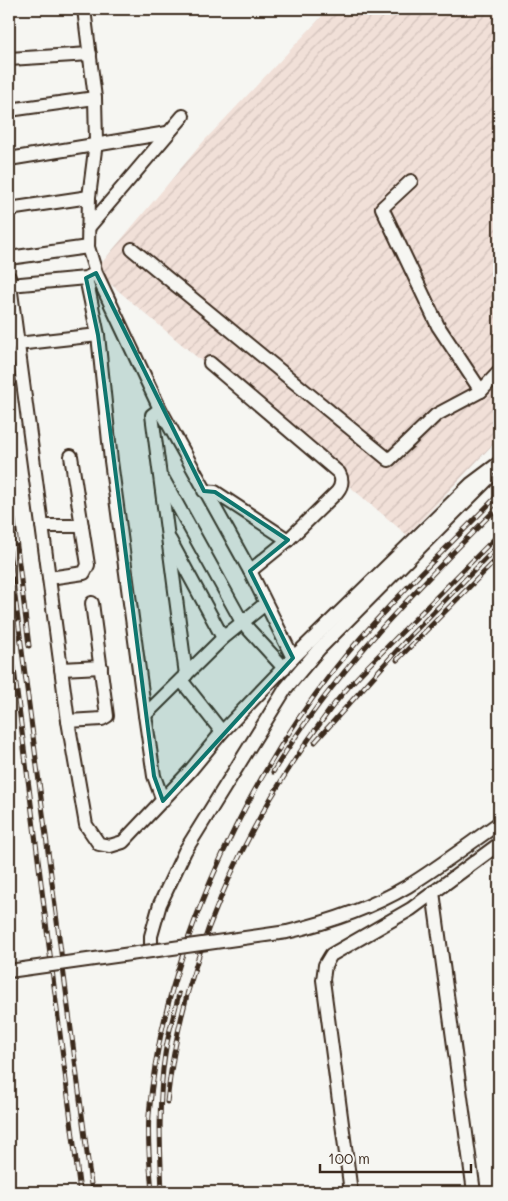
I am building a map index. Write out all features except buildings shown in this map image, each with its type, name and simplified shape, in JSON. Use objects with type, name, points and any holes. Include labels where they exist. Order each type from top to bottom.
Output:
[{"type":"street","points":[[84,9],[95,98],[88,246],[111,461],[145,715],[154,776],[163,801]]},
{"type":"street","points":[[9,59],[90,54]]},
{"type":"street","points":[[9,110],[95,98]]},
{"type":"street","points":[[88,228],[183,116]]},
{"type":"street","points":[[9,159],[167,133]]},
{"type":"street","points":[[411,182],[382,208],[438,326],[481,391]]},
{"type":"street","points":[[9,209],[90,197]]},
{"type":"street","points":[[9,258],[88,246]]},
{"type":"street","points":[[132,249],[389,460],[436,415],[481,391],[499,372]]},
{"type":"street","points":[[91,275],[9,281],[68,721],[86,824],[99,844],[110,846],[122,842],[163,801],[222,732],[293,658],[471,484],[499,463]]},
{"type":"street","points":[[91,275],[204,491],[250,571],[293,658]]},
{"type":"street","points":[[17,344],[98,334]]},
{"type":"street","points":[[210,363],[339,473],[341,477],[342,483],[337,492],[288,540],[250,571]]},
{"type":"street","points":[[160,409],[152,415],[184,677],[222,732]]},
{"type":"street","points":[[49,578],[84,573],[88,566],[71,456]]},
{"type":"street","points":[[151,950],[151,936],[160,904],[185,851],[286,688],[319,649],[499,467]]},
{"type":"street","points":[[159,472],[242,622],[284,668]]},
{"type":"street","points":[[204,491],[215,492],[288,540]]},
{"type":"street","points":[[42,526],[82,526]]},
{"type":"street","points":[[168,538],[223,638]]},
{"type":"street","points":[[68,721],[102,719],[107,716],[92,603]]},
{"type":"street","points":[[145,715],[223,638],[265,604]]},
{"type":"street","points":[[61,669],[101,666]]},
{"type":"street","points":[[9,971],[288,932],[349,914],[408,886],[499,824]]},
{"type":"street","points":[[351,1192],[323,980],[325,965],[331,955],[343,946],[411,909],[499,844]]},
{"type":"street","points":[[433,892],[474,1192]]},
{"type":"highlighted area","points":[[96,273],[204,491],[215,492],[288,540],[250,571],[293,658],[163,801],[154,776],[98,335],[86,278]]},
{"type":"shaded area","points":[[329,9],[499,9],[499,438],[407,535],[95,271],[203,142]]},
{"type":"railway","points":[[9,481],[29,646]]},
{"type":"railway","points":[[152,1192],[149,1115],[157,1057],[170,999],[188,940],[211,881],[237,824],[267,769],[299,718],[333,671],[372,625],[499,494]]},
{"type":"railway","points":[[273,772],[323,700],[378,632],[499,506]]},
{"type":"railway","points":[[167,1102],[175,1049],[187,997],[202,946],[221,896],[270,800],[298,755],[344,692],[499,534]]},
{"type":"railway","points":[[315,742],[409,637],[499,545]]},
{"type":"railway","points":[[9,550],[92,1192]]},
{"type":"railway","points":[[397,660],[499,557]]},
{"type":"railway","points":[[9,629],[80,1192]]},
{"type":"railway","points":[[162,1192],[161,1088],[166,1047],[179,994]]}]
